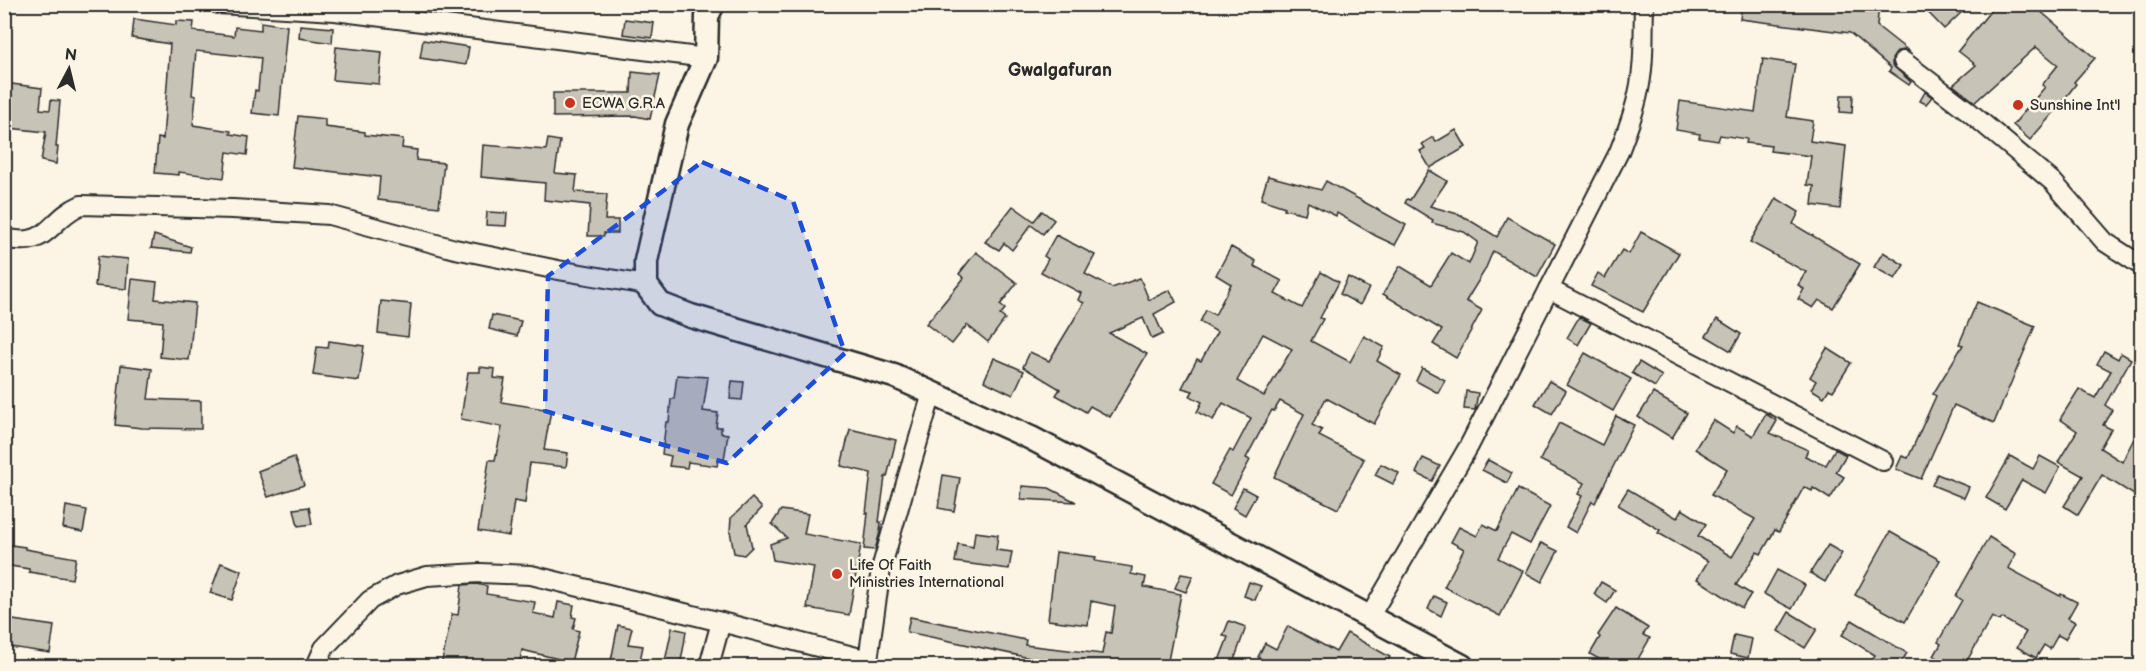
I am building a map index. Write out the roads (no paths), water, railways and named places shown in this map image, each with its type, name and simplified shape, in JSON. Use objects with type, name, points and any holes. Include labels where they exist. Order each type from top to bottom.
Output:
[{"type":"street","points":[[218,4],[335,11],[706,58]]},
{"type":"street","points":[[712,4],[706,16],[706,58],[677,124],[646,261],[646,285],[660,304],[691,316],[894,376],[932,393],[1031,438],[1462,666]]},
{"type":"street","points":[[1370,616],[1469,446],[1618,152],[1630,124],[1639,92],[1644,4]]},
{"type":"street","points":[[1903,61],[1967,110],[2053,182],[2106,242],[2142,266]]},
{"type":"street","points":[[4,238],[20,242],[40,238],[72,209],[81,205],[233,209],[329,215],[455,249],[646,285]]},
{"type":"street","points":[[1549,289],[1883,461]]},
{"type":"street","points":[[316,666],[324,648],[370,600],[398,585],[427,576],[480,573],[531,575],[721,622],[867,663],[880,568],[932,393]]},
{"type":"street","points":[[709,666],[721,622]]},
{"type":"place","name":"ECWA G.R.A","points":[[570,103]]},
{"type":"place","name":"Sunshine Int'l","points":[[2018,105]]},
{"type":"place","name":"Life Of Faith Ministries International","points":[[837,574]]},
{"type":"district","name":"Gwalgafuran","points":[[1060,70]]}]
